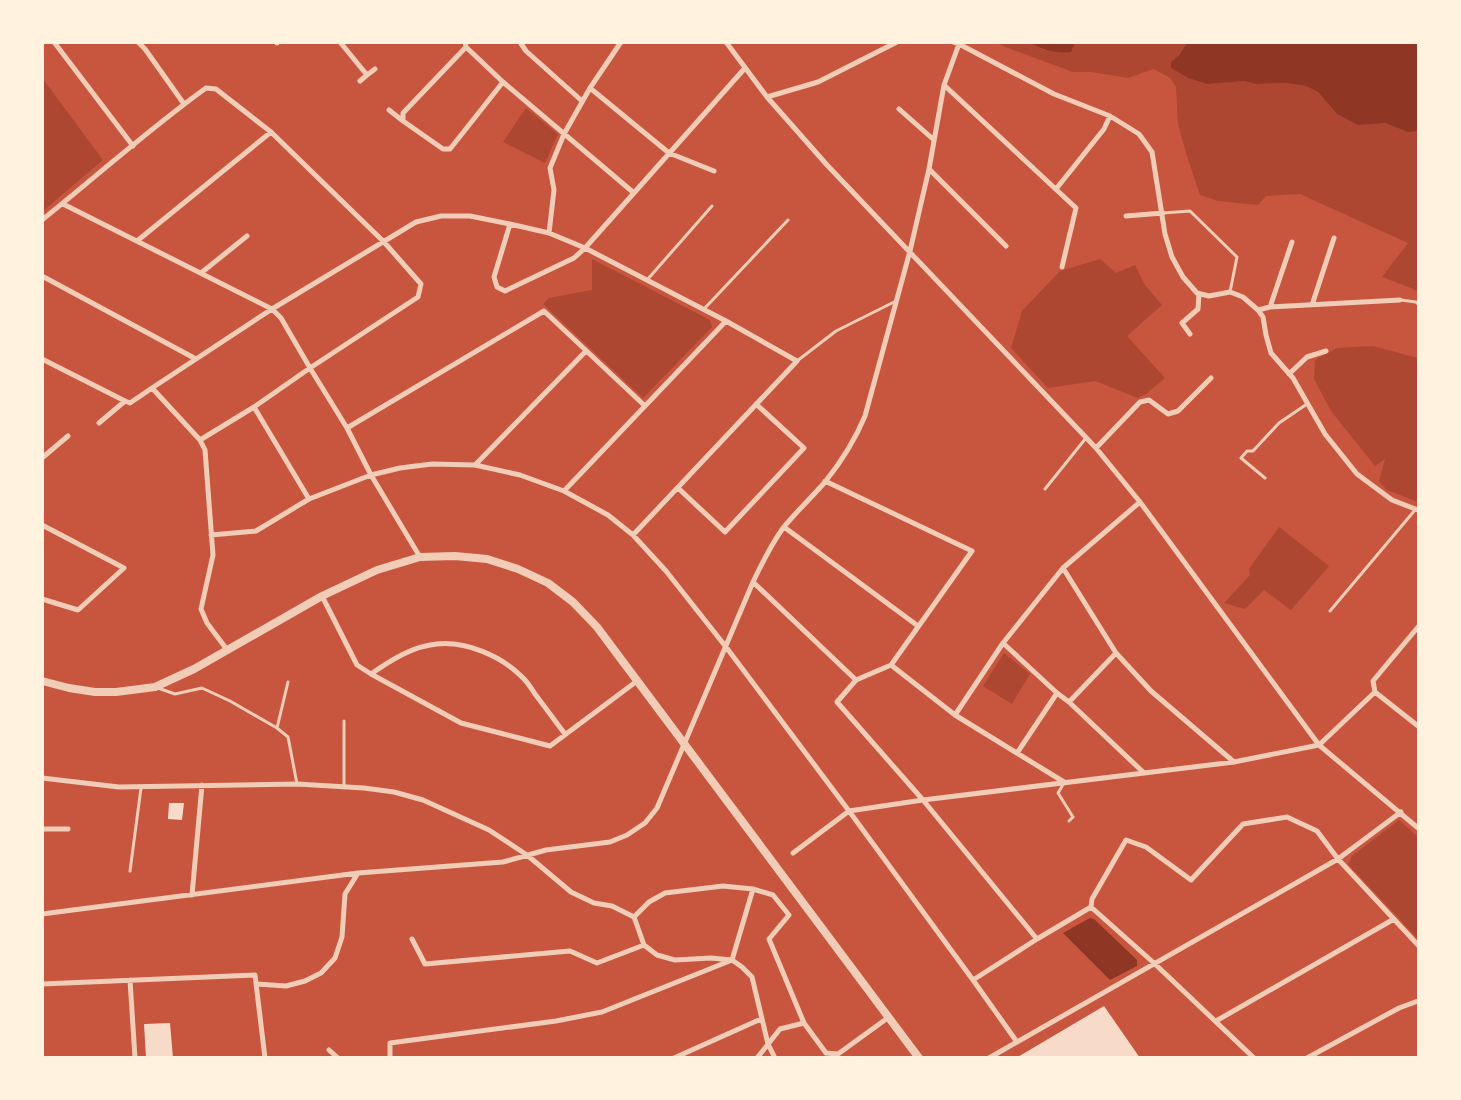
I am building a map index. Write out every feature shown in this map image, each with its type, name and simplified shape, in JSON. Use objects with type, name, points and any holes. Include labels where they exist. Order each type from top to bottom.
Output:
[{"type":"street","points":[[54,42],[132,146]]},
{"type":"street","points":[[138,42],[184,104]]},
{"type":"street","points":[[340,42],[367,75]]},
{"type":"street","points":[[520,42],[526,51],[582,101]]},
{"type":"street","points":[[549,233],[554,190],[550,168],[564,134],[582,101],[621,42]]},
{"type":"street","points":[[726,42],[767,97],[827,165],[1096,448],[1140,502],[1319,745],[1418,828]]},
{"type":"street","points":[[767,97],[818,82],[897,42]]},
{"type":"street","points":[[953,42],[1054,94],[1110,116],[1139,134],[1152,152],[1165,234],[1172,256],[1183,277],[1199,294],[1209,296],[1230,292],[1243,298],[1258,310],[1263,318],[1272,353],[1289,374],[1325,434],[1357,474],[1392,500],[1417,510]]},
{"type":"street","points":[[42,914],[358,873],[504,862],[546,850],[610,842],[626,836],[645,823],[657,808],[768,550],[784,527],[843,458],[860,429],[910,252],[929,169],[944,85],[959,44]]},
{"type":"street","points":[[403,121],[403,113],[466,45],[503,82],[634,193]]},
{"type":"street","points":[[510,224],[494,277],[497,287],[505,291],[574,258],[585,248],[744,68]]},
{"type":"street","points":[[360,81],[375,69]]},
{"type":"street","points":[[388,110],[443,149],[450,149],[503,82]]},
{"type":"street","points":[[944,85],[1076,208],[1062,267]]},
{"type":"street","points":[[42,220],[206,88],[216,90],[271,132],[384,242],[421,284],[418,297],[254,407],[200,440]]},
{"type":"street","points":[[590,88],[669,153],[714,171]]},
{"type":"street","points":[[899,109],[934,140]]},
{"type":"street","points":[[1056,189],[1104,128],[1110,116]]},
{"type":"street","points":[[137,241],[271,132]]},
{"type":"street","points":[[929,169],[1006,246]]},
{"type":"street","points":[[62,204],[272,309],[281,318],[347,428],[372,475],[420,556]]},
{"type":"street","points":[[1126,216],[1163,213]]},
{"type":"street","points":[[42,359],[130,403],[272,309],[416,222],[441,216],[470,216],[549,233],[585,248],[704,309],[797,361],[633,535]]},
{"type":"street","points":[[201,273],[246,236]]},
{"type":"street","points":[[1312,305],[1334,238]]},
{"type":"street","points":[[1270,307],[1292,242]]},
{"type":"street","points":[[42,276],[196,359]]},
{"type":"street","points":[[1190,334],[1182,323],[1198,309],[1199,294]]},
{"type":"street","points":[[1258,310],[1270,307],[1400,300]]},
{"type":"street","points":[[347,428],[544,311],[645,406]]},
{"type":"street","points":[[564,491],[726,321]]},
{"type":"street","points":[[475,465],[586,351]]},
{"type":"street","points":[[1289,374],[1307,357],[1326,351]]},
{"type":"street","points":[[1096,448],[1140,402],[1149,400],[1168,414],[1178,412],[1211,378]]},
{"type":"street","points":[[152,388],[200,440],[205,450],[214,556],[201,609],[207,623],[228,651]]},
{"type":"street","points":[[99,423],[125,401]]},
{"type":"street","points":[[678,488],[726,532],[804,448],[756,404]]},
{"type":"street","points":[[254,407],[309,499]]},
{"type":"street","points":[[42,458],[68,436]]},
{"type":"street","points":[[211,534],[256,531],[309,499],[372,475],[400,468],[432,464],[475,465],[520,475],[564,491],[608,516],[633,535],[666,571],[726,647],[849,811],[1017,1042]]},
{"type":"street","points":[[825,481],[972,552],[891,665],[856,680],[838,702],[923,800],[1036,939]]},
{"type":"street","points":[[955,715],[1003,644],[1062,568],[1140,502]]},
{"type":"street","points":[[42,525],[124,568],[78,610],[42,599]]},
{"type":"street","points":[[784,527],[918,626]]},
{"type":"street","points":[[42,681],[95,692],[116,692],[155,687],[228,651],[322,596],[377,570],[420,556],[455,556],[487,559],[518,569],[548,583],[573,602],[596,627],[919,1058]]},
{"type":"street","points":[[1062,568],[1116,653],[1151,691],[1234,762]]},
{"type":"street","points":[[753,582],[856,680]]},
{"type":"street","points":[[322,596],[357,664],[371,674],[461,724],[550,746],[637,681]]},
{"type":"street","points":[[1418,627],[1416,634],[1372,681],[1375,692],[1418,726]]},
{"type":"street","points":[[371,674],[399,656],[413,650],[437,644],[458,645],[478,649],[500,659],[522,676],[565,734]]},
{"type":"street","points":[[1003,644],[1069,702],[1143,772]]},
{"type":"street","points":[[1069,702],[1116,653]]},
{"type":"street","points":[[891,665],[955,715],[1064,782]]},
{"type":"street","points":[[793,853],[849,811],[1064,782],[1234,762],[1319,745],[1375,692]]},
{"type":"street","points":[[1017,754],[1057,693]]},
{"type":"street","points":[[42,778],[141,788],[297,784],[344,786],[394,792],[424,800],[489,830],[527,855],[571,892],[594,903],[612,906],[634,917],[644,945],[657,955],[675,960],[711,958],[732,960],[742,967],[752,977],[768,1044],[776,1058]]},
{"type":"street","points":[[192,895],[202,785]]},
{"type":"street","points":[[989,1058],[1338,859],[1401,812]]},
{"type":"street","points":[[1091,907],[1092,899],[1126,840],[1146,847],[1191,880],[1243,824],[1287,817],[1317,831],[1338,859],[1418,945]]},
{"type":"street","points":[[42,829],[68,829]]},
{"type":"street","points":[[257,984],[286,986],[305,981],[321,973],[331,963],[335,958],[342,936],[345,894],[358,873]]},
{"type":"street","points":[[634,917],[649,902],[665,893],[723,886],[753,889],[773,896],[789,915],[769,939],[804,1022],[826,1053],[838,1054],[889,1017]]},
{"type":"street","points":[[732,960],[753,889]]},
{"type":"street","points":[[973,980],[1036,939],[1091,907]]},
{"type":"street","points":[[1091,907],[1254,1058]]},
{"type":"street","points":[[1216,1021],[1394,919]]},
{"type":"street","points":[[412,939],[425,964],[570,951],[597,963],[644,945]]},
{"type":"street","points":[[390,1058],[390,1043],[556,1021],[602,1012],[732,960]]},
{"type":"street","points":[[42,984],[255,975],[265,1058]]},
{"type":"street","points":[[130,980],[136,1058]]},
{"type":"street","points":[[1307,1058],[1399,1008],[1418,1001]]},
{"type":"street","points":[[674,1058],[762,1019]]},
{"type":"street","points":[[756,1058],[780,1029],[804,1022]]},
{"type":"street","points":[[329,1050],[338,1058]]},
{"type":"lane","points":[[646,280],[712,206]]},
{"type":"lane","points":[[1163,213],[1190,211],[1237,257],[1230,292]]},
{"type":"lane","points":[[704,309],[788,220]]},
{"type":"lane","points":[[797,361],[836,330],[897,300]]},
{"type":"lane","points":[[1400,300],[1418,304]]},
{"type":"lane","points":[[1266,478],[1241,458],[1247,451],[1254,451],[1279,423],[1307,404]]},
{"type":"lane","points":[[1045,489],[1086,438]]},
{"type":"lane","points":[[1330,611],[1417,510]]},
{"type":"lane","points":[[277,728],[288,682]]},
{"type":"lane","points":[[155,687],[174,694],[202,688],[230,701],[277,728],[288,737],[297,784]]},
{"type":"lane","points":[[344,722],[344,786]]},
{"type":"lane","points":[[1064,782],[1058,793],[1073,817],[1069,821]]},
{"type":"lane","points":[[130,872],[141,788]]},
{"type":"shaded area","points":[[1188,42],[1418,43],[1418,131],[1408,132],[1385,123],[1358,125],[1337,114],[1318,92],[1306,86],[1287,83],[1256,84],[1244,81],[1207,84],[1188,78],[1171,68],[1171,62],[1179,55]]},
{"type":"shaded area","points":[[997,43],[1030,43],[1044,50],[1071,52],[1075,43],[1188,43],[1171,62],[1171,68],[1188,78],[1207,84],[1244,81],[1256,84],[1287,83],[1306,86],[1318,92],[1337,114],[1384,123],[1407,131],[1418,131],[1418,292],[1382,277],[1408,243],[1300,194],[1266,196],[1258,205],[1218,201],[1200,195],[1178,124],[1176,87],[1170,78],[1154,69],[1128,78],[1091,72],[1073,72]]},
{"type":"shaded area","points":[[1030,43],[1075,43],[1071,52],[1060,52],[1040,48]]},
{"type":"shaded area","points":[[43,79],[103,160],[42,211]]},
{"type":"shaded area","points":[[526,108],[558,134],[545,163],[503,142]]},
{"type":"shaded area","points":[[592,259],[710,320],[712,327],[643,398],[543,304],[549,298],[592,290]]},
{"type":"shaded area","points":[[1100,259],[1116,273],[1135,265],[1145,285],[1162,305],[1127,336],[1165,378],[1146,394],[1138,398],[1095,381],[1048,388],[1011,348],[1022,311],[1060,271]]},
{"type":"shaded area","points":[[1373,346],[1418,358],[1418,502],[1387,490],[1379,481],[1385,459],[1375,466],[1331,411],[1314,379],[1315,360],[1337,348]]},
{"type":"shaded area","points":[[1279,527],[1329,566],[1291,610],[1264,590],[1245,609],[1224,603],[1250,575],[1249,569]]},
{"type":"shaded area","points":[[1004,653],[1030,674],[1012,704],[983,686]]},
{"type":"shaded area","points":[[1399,820],[1418,837],[1418,939],[1348,864],[1352,856]]},
{"type":"shaded area","points":[[1090,918],[1094,919],[1137,960],[1137,966],[1110,980],[1063,933]]},
{"type":"building","points":[[169,803],[184,803],[182,820],[168,819]]},
{"type":"building","points":[[1104,1006],[1140,1058],[1016,1058]]},
{"type":"building","points":[[170,1023],[173,1058],[146,1058],[144,1024]]}]
